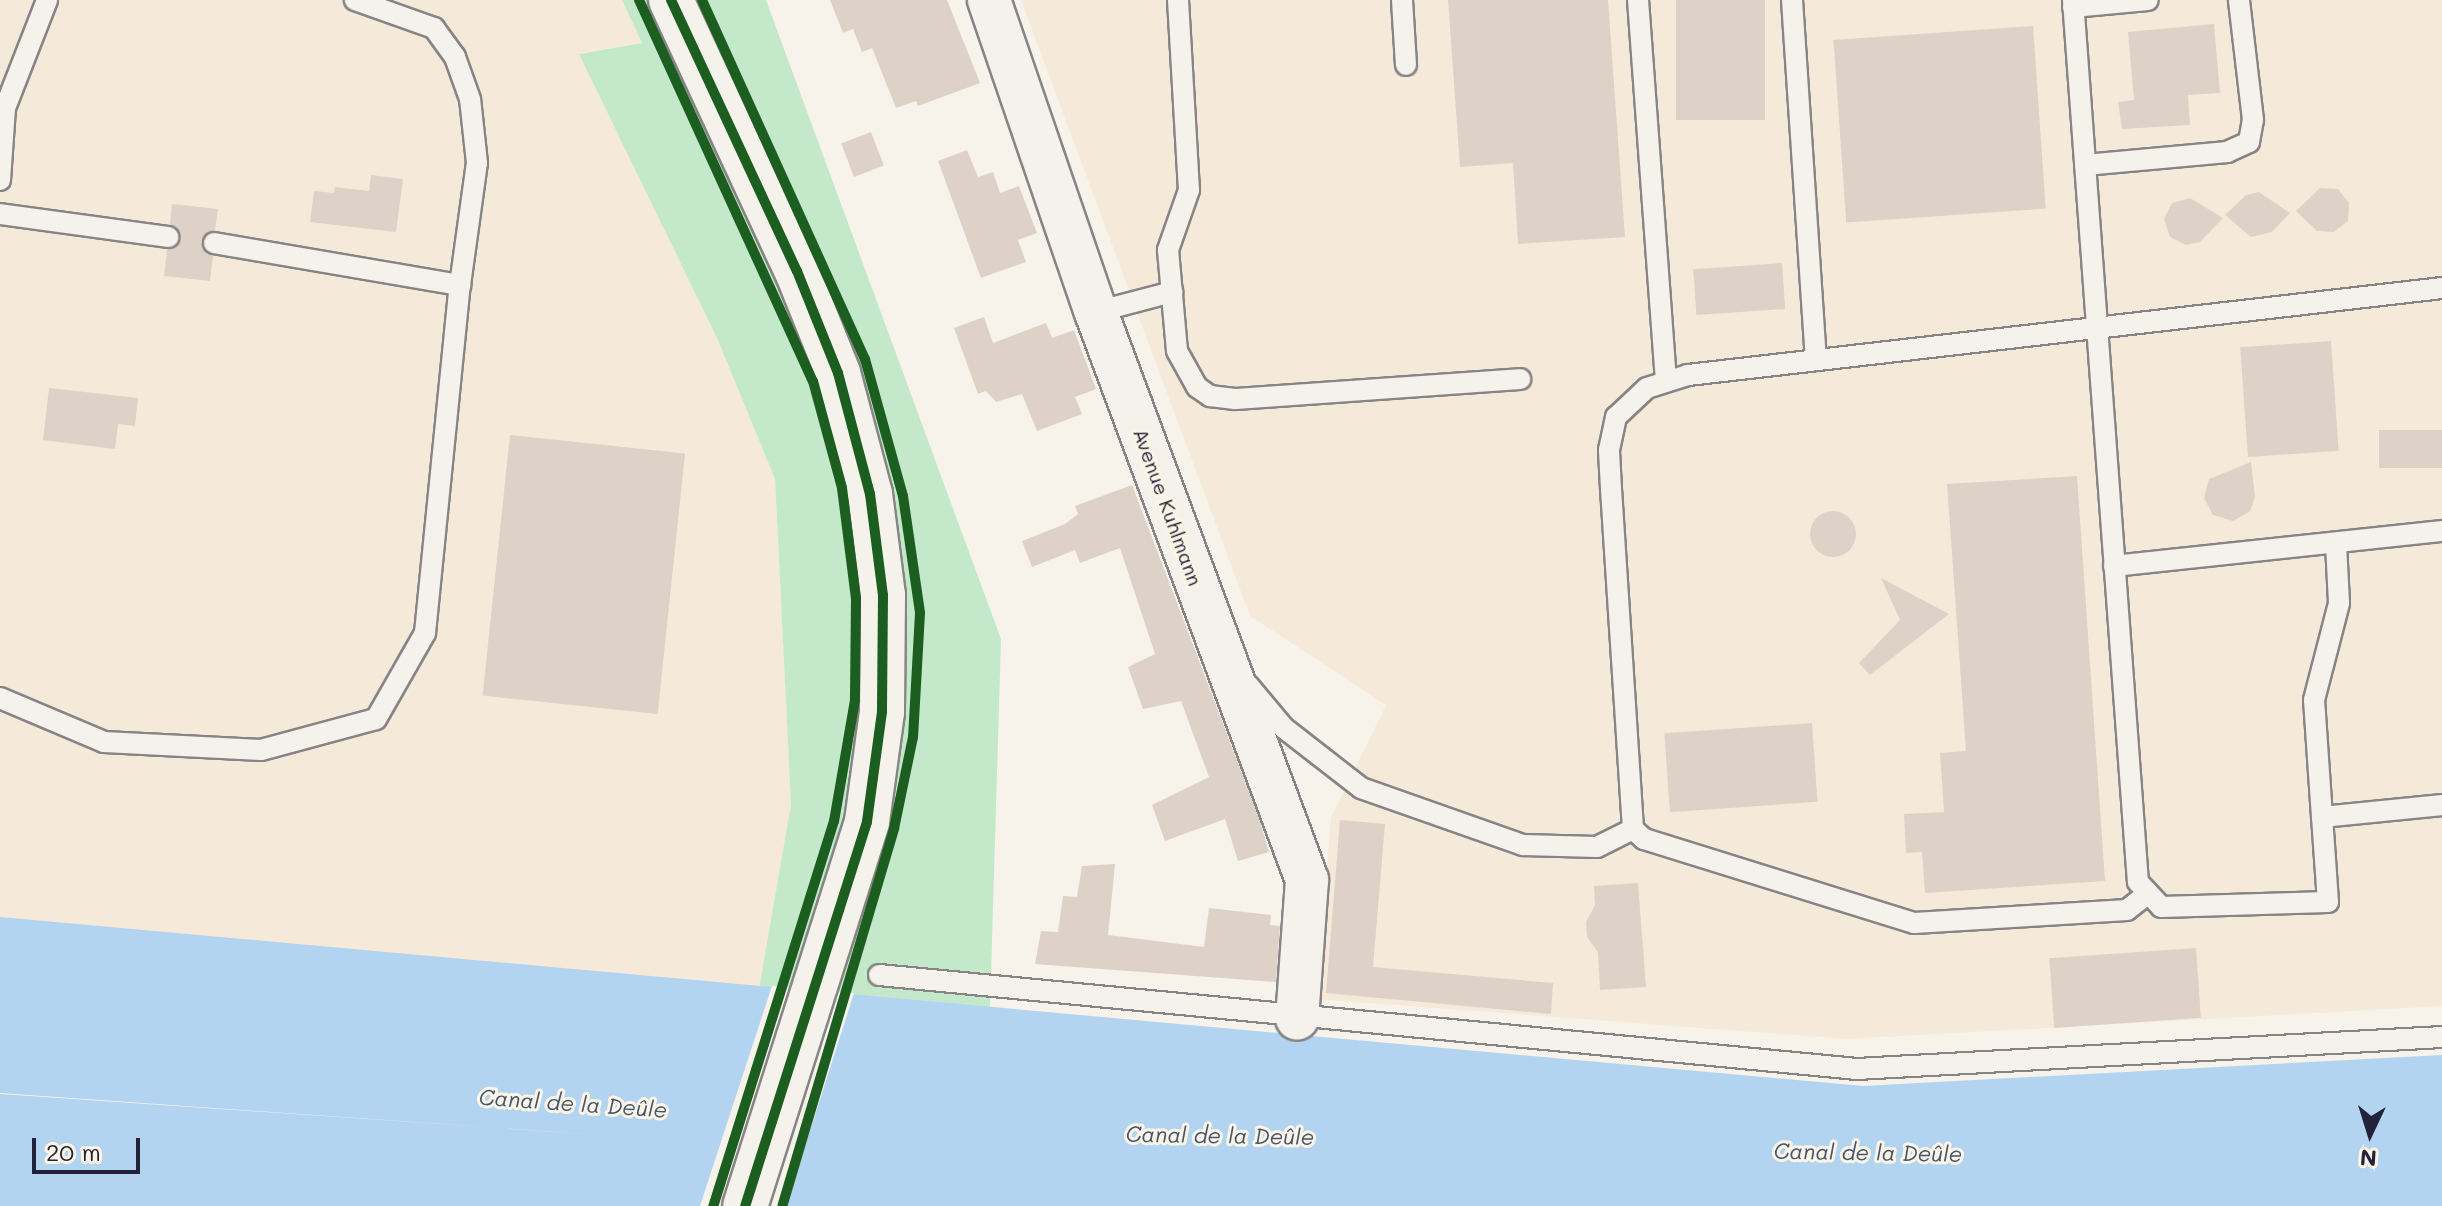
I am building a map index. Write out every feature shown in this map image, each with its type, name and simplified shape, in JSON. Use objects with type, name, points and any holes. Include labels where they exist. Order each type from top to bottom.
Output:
[{"type":"street","points":[[671,0],[811,304],[860,448],[879,546],[884,621],[882,712],[867,822],[745,1206]]},
{"type":"street","name":"Avenue Kuhlmann","points":[[989,0],[1096,312],[1307,880],[1297,1019]]},
{"type":"lane","points":[[0,180],[5,108],[47,0]]},
{"type":"lane","points":[[0,698],[104,742],[261,750],[376,719],[425,633],[460,285],[477,163],[470,99],[455,57],[434,28],[355,0]]},
{"type":"lane","points":[[1178,0],[1189,190],[1168,250],[1177,351],[1185,372],[1210,396],[1235,399],[1520,379]]},
{"type":"lane","points":[[1402,0],[1406,65]]},
{"type":"lane","points":[[1638,0],[1666,381]]},
{"type":"lane","points":[[1792,0],[1816,360]]},
{"type":"lane","points":[[2148,0],[2073,3],[2138,882],[2146,895],[2161,907],[2328,902],[2314,700],[2339,603],[2336,544]]},
{"type":"lane","points":[[2085,165],[2227,152],[2249,142],[2253,120],[2239,0]]},
{"type":"lane","points":[[0,214],[168,237]]},
{"type":"lane","points":[[214,243],[460,285]]},
{"type":"lane","points":[[2146,895],[2127,910],[1914,923],[1644,839],[1633,829],[1609,450],[1616,417],[1647,388],[1666,381],[2096,326],[2442,288]]},
{"type":"lane","points":[[1096,312],[1172,292]]},
{"type":"lane","points":[[2114,566],[2442,531]]},
{"type":"lane","points":[[1223,655],[1284,728],[1361,788],[1523,845],[1597,847],[1633,829]]},
{"type":"lane","points":[[2322,817],[2442,805]]},
{"type":"lane","points":[[879,975],[1297,1019],[1857,1069],[2442,1037]]},
{"type":"shaded area","points":[[0,0],[622,0],[642,43],[580,53],[717,338],[775,479],[791,804],[759,989],[0,917]]},
{"type":"shaded area","points":[[1021,0],[2442,0],[2442,1006],[1847,1039],[1316,999],[1331,818],[1386,705],[1250,616]]},
{"type":"green space","points":[[622,0],[766,0],[1001,639],[990,1009],[759,989],[791,804],[775,479],[717,338],[579,54],[642,43]]},
{"type":"water","name":"Canal de la Deûle","points":[[0,917],[1863,1086],[2442,1055],[2442,1206],[0,1206],[0,1094],[600,1135],[0,1093]]},
{"type":"pier","points":[[772,986],[854,993],[786,1206],[700,1206]]},
{"type":"building","points":[[830,0],[947,0],[980,83],[918,106],[916,101],[896,108],[872,48],[862,52],[853,29],[843,33]]},
{"type":"building","points":[[1448,0],[1608,0],[1625,237],[1518,244],[1513,163],[1460,167]]},
{"type":"building","points":[[1676,0],[1765,0],[1765,120],[1676,120]]},
{"type":"building","points":[[2214,24],[2220,93],[2188,95],[2190,125],[2122,129],[2118,102],[2134,100],[2128,32]]},
{"type":"building","points":[[2033,26],[2046,209],[1846,223],[1833,40]]},
{"type":"building","points":[[871,132],[884,166],[854,177],[841,143]]},
{"type":"building","points":[[967,150],[978,177],[993,172],[1000,193],[1019,186],[1037,233],[1018,240],[1026,262],[981,278],[938,161]]},
{"type":"building","points":[[371,175],[403,179],[396,232],[310,222],[314,191],[334,193],[335,187],[369,191]]},
{"type":"building","points":[[2320,188],[2338,189],[2349,203],[2348,221],[2334,232],[2317,231],[2296,211]]},
{"type":"building","points":[[2259,192],[2290,213],[2272,232],[2251,237],[2225,215],[2246,195]]},
{"type":"building","points":[[2190,198],[2223,218],[2200,242],[2186,245],[2170,237],[2164,219],[2172,203]]},
{"type":"building","points":[[172,204],[218,209],[215,230],[201,242],[213,256],[210,281],[164,276],[167,250],[181,238],[170,224]]},
{"type":"building","points":[[1782,263],[1785,309],[1696,315],[1693,269]]},
{"type":"building","points":[[984,317],[993,343],[1046,323],[1052,338],[1074,330],[1096,389],[1075,397],[1082,414],[1037,431],[1022,394],[996,402],[986,391],[978,394],[954,328]]},
{"type":"building","points":[[2331,341],[2339,451],[2248,457],[2240,347]]},
{"type":"building","points":[[49,388],[138,398],[135,426],[118,424],[115,449],[43,440]]},
{"type":"building","points":[[2379,430],[2442,430],[2442,468],[2379,468]]},
{"type":"building","points":[[510,435],[685,453],[658,714],[483,696]]},
{"type":"building","points":[[2251,462],[2255,497],[2250,511],[2233,521],[2213,515],[2204,498],[2209,479]]},
{"type":"building","points":[[2077,476],[2105,881],[1925,893],[1922,852],[1906,853],[1904,814],[1944,812],[1940,753],[1966,751],[1947,484]]},
{"type":"building","points":[[1132,485],[1259,818],[1269,852],[1238,861],[1225,819],[1165,841],[1152,805],[1209,777],[1181,701],[1143,709],[1128,667],[1155,654],[1120,548],[1080,563],[1075,550],[1032,567],[1022,541],[1065,524],[1078,514],[1075,506]]},
{"type":"building","points":[[1833,511],[1849,518],[1856,534],[1849,550],[1833,557],[1817,550],[1810,534],[1817,518]]},
{"type":"building","points":[[1881,578],[1949,614],[1870,675],[1859,663],[1900,620]]},
{"type":"building","points":[[1812,723],[1818,802],[1670,812],[1664,733]]},
{"type":"building","points":[[1340,820],[1385,824],[1373,967],[1553,983],[1551,1014],[1326,993]]},
{"type":"building","points":[[1115,864],[1108,935],[1204,947],[1209,908],[1271,915],[1270,925],[1280,926],[1276,982],[1035,964],[1041,931],[1058,932],[1063,896],[1077,897],[1082,866]]},
{"type":"building","points":[[1638,883],[1646,987],[1600,990],[1598,952],[1587,937],[1586,922],[1595,905],[1594,886]]},
{"type":"building","points":[[2196,948],[2201,1018],[2054,1028],[2049,958]]},
{"type":"cycle path","points":[[639,0],[813,381],[842,488],[856,599],[855,700],[834,821],[713,1206]]},
{"type":"cycle path","points":[[671,0],[797,271],[838,373],[870,494],[883,595],[882,712],[867,822],[745,1206]]},
{"type":"cycle path","points":[[702,0],[865,359],[903,496],[920,613],[913,737],[894,829],[782,1206]]}]
